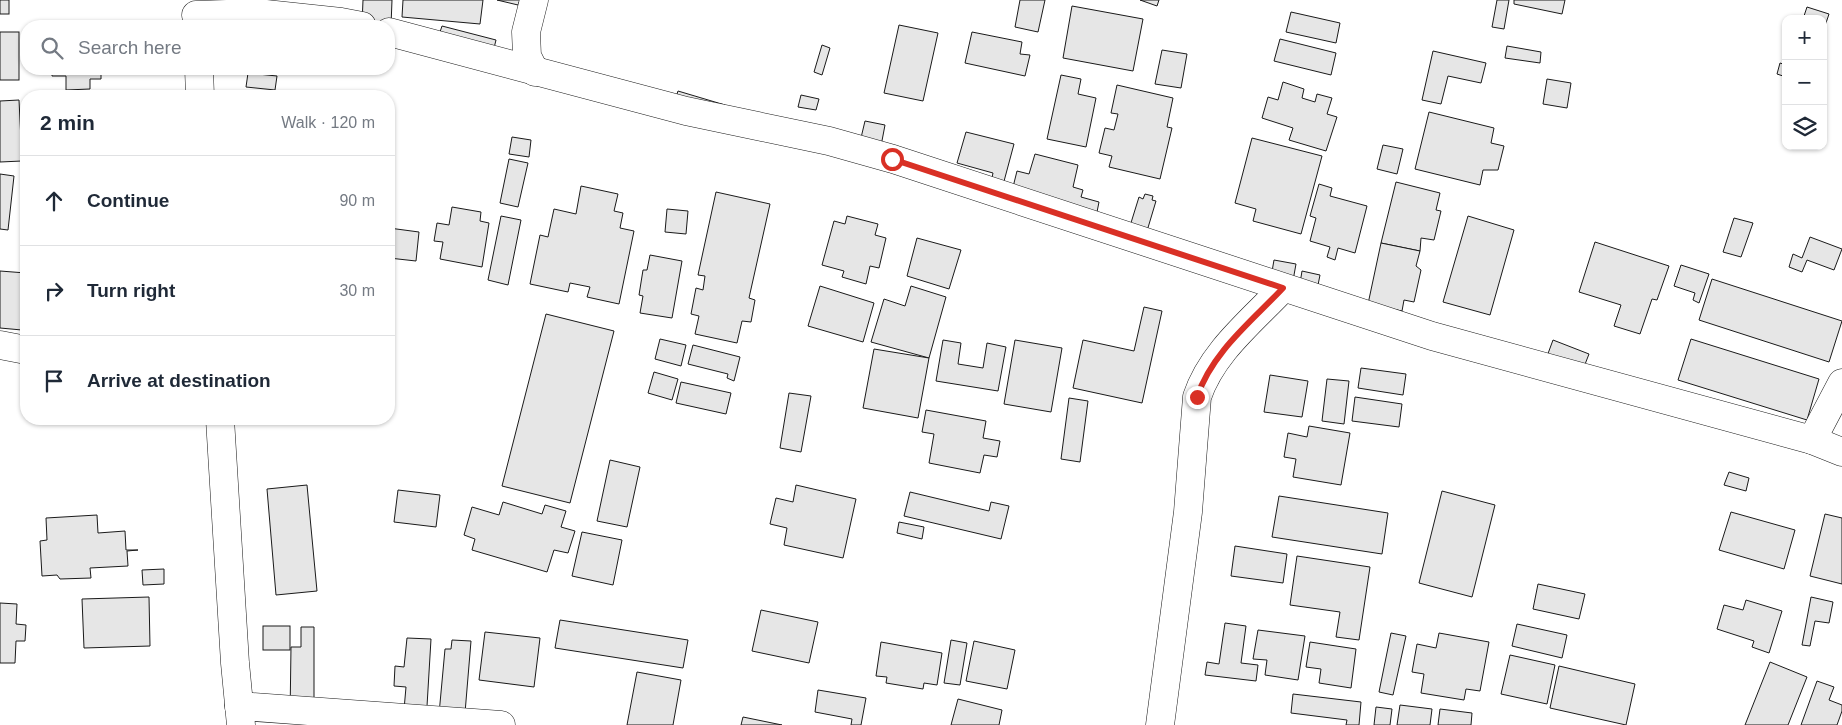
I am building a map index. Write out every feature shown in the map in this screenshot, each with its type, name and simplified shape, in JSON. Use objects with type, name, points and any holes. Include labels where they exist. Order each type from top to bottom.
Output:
[{"type":"street","points":[[534,0],[526,32],[527,56],[535,72]]},
{"type":"street","points":[[196,14],[257,13],[322,20]]},
{"type":"street","points":[[395,34],[686,111],[829,141],[892,159],[1432,336],[1812,440],[1842,452]]},
{"type":"street","points":[[199,75],[200,90]]},
{"type":"street","points":[[1160,725],[1188,512],[1197,397],[1202,383],[1220,354],[1283,288]]},
{"type":"street","points":[[0,345],[20,349]]},
{"type":"street","points":[[1812,440],[1842,383]]},
{"type":"street","points":[[220,425],[240,716],[501,725]]},
{"type":"building","points":[[0,0],[9,0],[9,14],[0,14]]},
{"type":"building","points":[[363,0],[392,0],[391,20],[362,20]]},
{"type":"building","points":[[403,0],[483,0],[480,24],[402,17]]},
{"type":"building","points":[[497,0],[520,0],[518,5]]},
{"type":"building","points":[[1020,0],[1045,0],[1038,32],[1015,27]]},
{"type":"building","points":[[1140,0],[1159,0],[1157,6]]},
{"type":"building","points":[[1497,0],[1509,0],[1504,29],[1492,27]]},
{"type":"building","points":[[1514,0],[1565,0],[1562,14],[1514,4]]},
{"type":"building","points":[[1072,6],[1143,19],[1133,71],[1063,58]]},
{"type":"building","points":[[1807,7],[1829,14],[1827,20],[1827,15],[1804,15]]},
{"type":"building","points":[[1291,12],[1340,23],[1336,43],[1286,32]]},
{"type":"building","points":[[899,25],[938,33],[923,101],[884,93]]},
{"type":"building","points":[[442,26],[496,40],[490,64],[439,35]]},
{"type":"building","points":[[0,32],[19,32],[19,80],[0,80]]},
{"type":"building","points":[[972,32],[1022,42],[1020,54],[1030,55],[1025,76],[965,63]]},
{"type":"building","points":[[1280,39],[1336,53],[1331,75],[1274,61]]},
{"type":"building","points":[[822,45],[830,48],[822,75],[814,72]]},
{"type":"building","points":[[1507,46],[1541,52],[1540,63],[1505,58]]},
{"type":"building","points":[[1162,50],[1187,54],[1181,88],[1155,84]]},
{"type":"building","points":[[1433,51],[1486,63],[1481,83],[1448,76],[1441,104],[1422,100]]},
{"type":"building","points":[[1780,63],[1782,64],[1782,76],[1777,74]]},
{"type":"building","points":[[101,75],[101,79],[90,79],[90,89],[66,90],[66,76],[52,76]]},
{"type":"building","points":[[248,75],[277,76],[275,90],[246,87]]},
{"type":"building","points":[[1061,75],[1081,79],[1078,94],[1096,98],[1086,147],[1047,139]]},
{"type":"building","points":[[1547,79],[1571,83],[1567,108],[1543,104]]},
{"type":"building","points":[[1283,82],[1304,89],[1302,98],[1315,102],[1317,94],[1332,98],[1327,114],[1337,117],[1326,151],[1289,140],[1293,128],[1262,118],[1268,97],[1278,100]]},
{"type":"building","points":[[1117,85],[1173,98],[1167,127],[1172,128],[1160,179],[1109,167],[1112,156],[1099,153],[1105,128],[1114,130],[1118,114],[1111,113]]},
{"type":"building","points":[[678,91],[725,105],[675,100]]},
{"type":"building","points":[[801,95],[819,99],[816,110],[798,107]]},
{"type":"building","points":[[19,100],[20,161],[0,162],[0,101]]},
{"type":"building","points":[[1429,112],[1494,128],[1491,143],[1504,146],[1498,170],[1483,170],[1480,185],[1415,169]]},
{"type":"building","points":[[865,121],[885,125],[881,146],[860,142]]},
{"type":"building","points":[[966,132],[1014,144],[1003,185],[991,182],[993,173],[957,163]]},
{"type":"building","points":[[512,137],[531,140],[529,157],[509,154]]},
{"type":"building","points":[[1252,138],[1322,156],[1301,234],[1253,221],[1256,209],[1235,203]]},
{"type":"building","points":[[1383,145],[1403,149],[1397,174],[1377,169]]},
{"type":"building","points":[[1035,154],[1078,165],[1073,187],[1083,190],[1081,197],[1099,202],[1096,217],[1011,195],[1017,171],[1029,174]]},
{"type":"building","points":[[509,159],[528,163],[518,207],[500,203]]},
{"type":"building","points":[[0,174],[14,176],[8,230],[0,229]]},
{"type":"building","points":[[1396,182],[1440,193],[1436,210],[1441,211],[1434,240],[1421,238],[1420,251],[1381,243]]},
{"type":"building","points":[[1319,184],[1332,188],[1330,196],[1367,206],[1355,253],[1338,248],[1335,260],[1327,257],[1330,247],[1310,241],[1316,218],[1310,216]]},
{"type":"building","points":[[581,186],[618,194],[614,211],[623,213],[620,228],[634,231],[619,304],[587,297],[590,287],[570,283],[568,292],[530,284],[540,235],[548,237],[554,209],[576,214]]},
{"type":"building","points":[[716,192],[770,204],[749,298],[755,300],[751,322],[742,321],[737,343],[695,334],[699,316],[691,314],[696,288],[703,290],[705,276],[698,275]]},
{"type":"building","points":[[1145,194],[1153,196],[1152,200],[1156,201],[1147,231],[1130,226],[1139,197],[1143,199]]},
{"type":"building","points":[[452,207],[481,212],[480,221],[489,223],[482,267],[440,259],[443,242],[434,241],[437,223],[449,225]]},
{"type":"building","points":[[667,209],[688,211],[686,234],[665,232]]},
{"type":"building","points":[[501,216],[521,220],[508,285],[488,280]]},
{"type":"building","points":[[847,216],[878,224],[875,235],[886,238],[879,268],[870,266],[866,284],[842,277],[844,271],[822,265],[834,221],[845,224]]},
{"type":"building","points":[[1468,216],[1514,230],[1490,315],[1443,302]]},
{"type":"building","points":[[1734,218],[1753,223],[1741,257],[1723,252]]},
{"type":"building","points":[[395,229],[419,232],[416,261],[395,259]]},
{"type":"building","points":[[1810,237],[1842,249],[1834,270],[1807,260],[1802,272],[1789,267],[1793,254],[1802,258]]},
{"type":"building","points":[[917,238],[961,250],[949,289],[907,276]]},
{"type":"building","points":[[1595,242],[1669,266],[1657,300],[1652,299],[1640,334],[1614,326],[1621,305],[1579,292]]},
{"type":"building","points":[[1381,243],[1420,251],[1416,266],[1421,270],[1414,302],[1404,300],[1402,311],[1368,304]]},
{"type":"building","points":[[650,255],[682,261],[672,318],[640,313],[643,296],[639,295],[643,270],[647,270]]},
{"type":"building","points":[[1274,260],[1296,264],[1292,286],[1270,283]]},
{"type":"building","points":[[1681,265],[1709,274],[1699,303],[1693,300],[1695,293],[1674,286]]},
{"type":"building","points":[[0,271],[20,273],[20,330],[0,328]]},
{"type":"building","points":[[1302,271],[1320,275],[1314,305],[1297,302]]},
{"type":"building","points":[[1712,279],[1842,321],[1829,362],[1699,320]]},
{"type":"building","points":[[820,286],[874,303],[863,342],[808,326]]},
{"type":"building","points":[[911,286],[946,297],[929,358],[871,342],[884,299],[905,306]]},
{"type":"building","points":[[1144,307],[1162,311],[1142,403],[1073,388],[1083,340],[1134,351]]},
{"type":"building","points":[[546,314],[614,331],[570,503],[502,486]]},
{"type":"building","points":[[660,339],[686,345],[681,366],[655,359]]},
{"type":"building","points":[[1691,339],[1819,379],[1807,420],[1678,380]]},
{"type":"building","points":[[943,340],[961,343],[958,364],[983,368],[987,343],[1006,347],[998,391],[936,381]]},
{"type":"building","points":[[1015,340],[1062,348],[1051,412],[1004,404]]},
{"type":"building","points":[[1553,340],[1589,354],[1582,372],[1546,359]]},
{"type":"building","points":[[693,345],[740,357],[734,381],[727,378],[728,374],[688,364]]},
{"type":"building","points":[[874,349],[929,358],[918,418],[863,408]]},
{"type":"building","points":[[1361,368],[1406,374],[1403,395],[1358,388]]},
{"type":"building","points":[[654,372],[678,379],[672,400],[648,393]]},
{"type":"building","points":[[1270,375],[1308,381],[1302,417],[1264,412]]},
{"type":"building","points":[[1327,379],[1349,381],[1344,424],[1322,421]]},
{"type":"building","points":[[681,382],[731,393],[726,414],[676,403]]},
{"type":"building","points":[[789,393],[811,396],[801,452],[780,448]]},
{"type":"building","points":[[1355,397],[1402,404],[1399,427],[1352,421]]},
{"type":"building","points":[[1069,398],[1088,401],[1080,462],[1061,459]]},
{"type":"building","points":[[926,410],[986,421],[983,438],[1000,441],[997,457],[984,455],[980,473],[929,463],[934,434],[922,432]]},
{"type":"building","points":[[1309,426],[1350,433],[1341,485],[1293,477],[1296,459],[1284,457],[1288,433],[1307,437]]},
{"type":"building","points":[[610,460],[640,467],[627,527],[597,521]]},
{"type":"building","points":[[1729,472],[1749,478],[1746,491],[1724,485]]},
{"type":"building","points":[[307,485],[317,591],[276,595],[267,489]]},
{"type":"building","points":[[796,485],[856,499],[843,558],[784,545],[787,528],[770,524],[776,498],[793,502]]},
{"type":"building","points":[[398,490],[440,495],[436,527],[394,522]]},
{"type":"building","points":[[1442,491],[1495,505],[1472,597],[1419,583]]},
{"type":"building","points":[[910,492],[989,511],[991,502],[1009,506],[1001,539],[904,516]]},
{"type":"building","points":[[1279,496],[1388,513],[1382,554],[1272,537]]},
{"type":"building","points":[[503,502],[542,514],[545,505],[566,511],[561,527],[575,531],[568,553],[554,550],[547,572],[472,550],[475,539],[464,535],[472,507],[499,515]]},
{"type":"building","points":[[1731,512],[1795,530],[1784,569],[1719,550]]},
{"type":"building","points":[[1825,514],[1842,518],[1842,584],[1810,576]]},
{"type":"building","points":[[97,515],[98,533],[125,531],[126,550],[138,550],[127,551],[128,566],[90,568],[91,578],[60,579],[57,575],[42,576],[40,541],[47,540],[46,518]]},
{"type":"building","points":[[899,522],[924,527],[922,539],[897,533]]},
{"type":"building","points":[[582,532],[622,540],[613,585],[572,576]]},
{"type":"building","points":[[1235,546],[1287,554],[1283,583],[1231,576]]},
{"type":"building","points":[[1297,556],[1370,567],[1359,640],[1336,637],[1340,612],[1290,605]]},
{"type":"building","points":[[164,569],[164,584],[143,585],[142,570]]},
{"type":"building","points":[[1538,584],[1585,594],[1579,619],[1533,609]]},
{"type":"building","points":[[149,597],[150,646],[84,648],[82,599]]},
{"type":"building","points":[[1811,597],[1833,602],[1829,623],[1815,621],[1810,646],[1802,645]]},
{"type":"building","points":[[1746,600],[1782,611],[1769,653],[1752,647],[1754,641],[1717,629],[1724,605],[1743,610]]},
{"type":"building","points":[[0,603],[17,604],[16,624],[26,625],[25,641],[16,641],[15,663],[0,663]]},
{"type":"building","points":[[761,610],[818,622],[809,663],[752,651]]},
{"type":"building","points":[[560,620],[688,640],[683,668],[555,648]]},
{"type":"building","points":[[1225,623],[1246,626],[1241,663],[1258,665],[1256,681],[1205,675],[1207,662],[1219,664]]},
{"type":"building","points":[[1517,624],[1567,635],[1562,658],[1512,646]]},
{"type":"building","points":[[263,626],[290,626],[290,650],[263,650]]},
{"type":"building","points":[[301,627],[314,627],[314,718],[290,718],[291,647],[301,647]]},
{"type":"building","points":[[1258,630],[1305,636],[1298,680],[1265,675],[1267,660],[1253,659]]},
{"type":"building","points":[[485,632],[540,638],[534,687],[479,680]]},
{"type":"building","points":[[1391,633],[1406,636],[1393,695],[1379,692]]},
{"type":"building","points":[[1439,633],[1489,642],[1480,691],[1466,689],[1464,700],[1421,693],[1424,674],[1412,672],[1417,644],[1436,648]]},
{"type":"building","points":[[407,638],[431,639],[426,723],[403,721],[406,687],[394,686],[395,666],[404,667]]},
{"type":"building","points":[[452,640],[471,641],[464,725],[438,725],[445,649],[451,649]]},
{"type":"building","points":[[951,640],[967,643],[960,685],[944,683]]},
{"type":"building","points":[[974,641],[1015,650],[1007,689],[966,681]]},
{"type":"building","points":[[881,642],[942,653],[937,685],[924,683],[923,689],[886,683],[887,677],[876,676]]},
{"type":"building","points":[[1310,642],[1356,649],[1351,688],[1319,683],[1321,669],[1306,667]]},
{"type":"building","points":[[1510,655],[1555,665],[1547,704],[1501,694]]},
{"type":"building","points":[[1770,662],[1807,677],[1788,725],[1745,725]]},
{"type":"building","points":[[1559,666],[1635,684],[1626,725],[1550,708]]},
{"type":"building","points":[[637,672],[681,680],[673,725],[627,725]]},
{"type":"building","points":[[1817,681],[1834,687],[1829,700],[1842,705],[1837,725],[1801,725]]},
{"type":"building","points":[[818,690],[866,698],[861,725],[851,725],[852,719],[815,712]]},
{"type":"building","points":[[1293,694],[1361,702],[1359,725],[1346,725],[1347,720],[1291,713]]},
{"type":"building","points":[[958,699],[1002,710],[999,725],[951,725]]},
{"type":"building","points":[[1400,705],[1432,709],[1430,725],[1397,725]]},
{"type":"building","points":[[1376,707],[1392,709],[1390,725],[1374,725]]},
{"type":"building","points":[[1440,709],[1472,713],[1471,725],[1438,725]]},
{"type":"building","points":[[743,717],[782,725],[741,725]]},
{"type":"route","points":[[892,159],[1283,288],[1220,354],[1202,383],[1197,397]]}]
